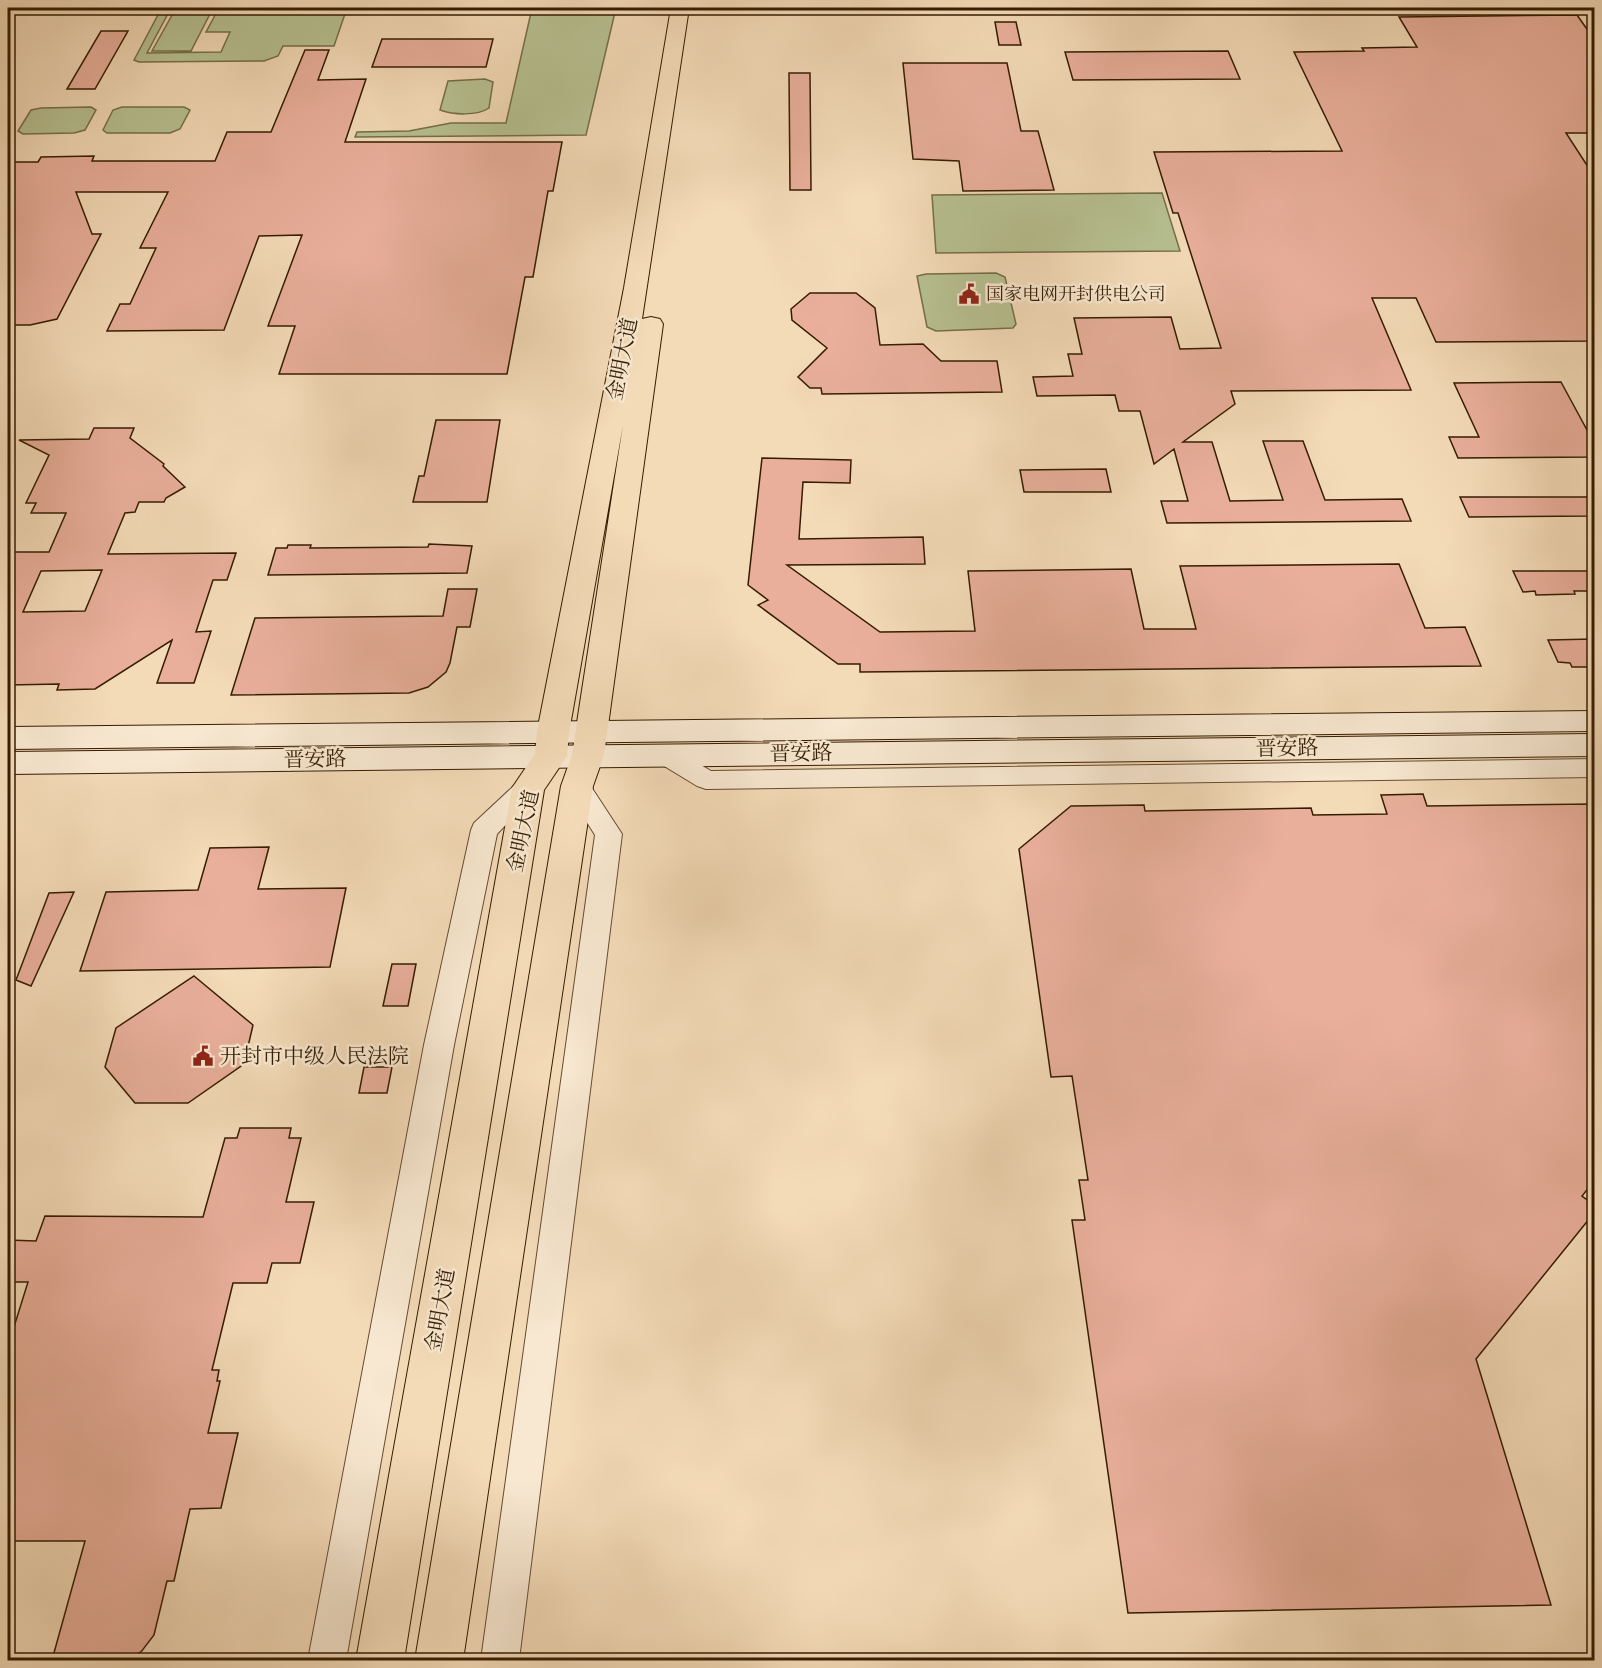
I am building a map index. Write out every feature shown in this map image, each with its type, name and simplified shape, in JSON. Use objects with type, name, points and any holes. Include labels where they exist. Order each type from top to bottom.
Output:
[{"type":"main road","name":"金明大道","points":[[380,1660],[528,788],[552,744],[636,288],[680,8]]},
{"type":"main road","name":"金明大道","points":[[439,1660],[577,786],[589,743],[635,425],[702,8]]},
{"type":"main road","name":"晋安路","points":[[8,763],[589,743],[1594,721]]},
{"type":"main road","name":"晋安路","points":[[8,738],[552,744]]},
{"type":"main road","name":"晋安路","points":[[589,743],[665,755],[1594,745]]},
{"type":"street","points":[[665,755],[706,780],[1594,768]]},
{"type":"street","points":[[500,1660],[609,834],[577,786]]},
{"type":"street","points":[[327,1660],[439,1045],[484,830],[528,788]]},
{"type":"green space","points":[[8,8],[171,8],[147,53],[221,52],[230,32],[206,32],[219,8],[347,8],[334,46],[283,46],[278,56],[264,61],[139,62],[134,60],[160,11],[8,13]]},
{"type":"green space","points":[[176,8],[213,8],[191,51],[152,51]]},
{"type":"green space","points":[[532,8],[616,8],[586,135],[355,137],[357,132],[409,131],[451,123],[506,123]]},
{"type":"green space","points":[[485,79],[493,82],[489,108],[465,114],[440,110],[448,81]]},
{"type":"green space","points":[[91,107],[96,110],[85,130],[74,133],[23,134],[18,131],[31,110]]},
{"type":"green space","points":[[122,107],[184,107],[190,110],[180,129],[170,133],[107,133],[103,130],[113,110]]},
{"type":"green space","points":[[1162,193],[1180,251],[936,253],[932,195]]},
{"type":"green space","points":[[996,273],[1005,277],[1016,324],[1013,328],[936,331],[927,327],[917,276]]},
{"type":"building","points":[[1577,15],[1594,39],[1594,133],[1566,133],[1594,176],[1594,341],[1436,342],[1416,298],[1372,298],[1411,390],[1231,391],[1235,404],[1183,442],[1212,442],[1230,501],[1283,500],[1263,441],[1303,441],[1325,500],[1402,499],[1411,521],[1167,523],[1161,501],[1188,501],[1174,449],[1154,464],[1140,411],[1119,411],[1115,395],[1037,396],[1033,377],[1073,376],[1068,354],[1082,354],[1074,318],[1171,317],[1180,349],[1221,348],[1178,213],[1173,213],[1154,152],[1342,151],[1294,52],[1364,51],[1362,48],[1417,47],[1399,17]]},
{"type":"building","points":[[995,22],[1016,22],[1021,45],[999,45]]},
{"type":"building","points":[[101,31],[128,31],[95,89],[67,89]]},
{"type":"building","points":[[382,39],[493,39],[486,67],[372,67]]},
{"type":"building","points":[[305,50],[329,50],[318,80],[366,79],[345,142],[562,142],[553,191],[548,191],[533,277],[525,277],[507,374],[279,374],[295,326],[268,326],[302,235],[259,236],[224,330],[107,331],[120,304],[130,304],[156,248],[140,248],[168,192],[76,192],[92,234],[101,234],[57,319],[30,325],[8,325],[8,162],[38,162],[41,157],[94,156],[92,161],[215,161],[227,132],[271,132]]},
{"type":"building","points":[[1228,51],[1240,79],[1073,80],[1065,52]]},
{"type":"building","points":[[903,63],[1007,63],[1021,131],[1038,131],[1054,190],[963,191],[959,161],[913,159]]},
{"type":"building","points":[[789,73],[810,73],[811,190],[790,190]]},
{"type":"building","points":[[810,293],[856,293],[875,308],[880,345],[923,344],[941,361],[997,361],[1002,392],[822,394],[821,388],[810,388],[798,377],[827,348],[792,320],[791,309]]},
{"type":"building","points":[[1561,382],[1594,443],[1594,457],[1458,458],[1449,437],[1479,437],[1454,383]]},
{"type":"building","points":[[436,420],[500,420],[487,502],[413,502],[419,476],[424,476]]},
{"type":"building","points":[[94,428],[134,428],[130,438],[164,464],[163,466],[185,487],[166,498],[164,502],[139,502],[135,512],[125,513],[108,554],[236,553],[227,580],[213,580],[196,632],[211,631],[194,683],[157,683],[172,640],[95,689],[57,690],[59,684],[8,685],[8,552],[49,552],[66,513],[31,513],[36,503],[26,503],[49,455],[19,440],[89,439]],"holes":[[[102,570],[85,611],[23,612],[41,571]]]},
{"type":"building","points":[[762,458],[851,460],[850,483],[803,482],[799,539],[923,537],[925,564],[787,565],[880,632],[975,631],[968,571],[1131,569],[1144,629],[1196,629],[1180,566],[1399,564],[1425,628],[1465,627],[1481,666],[860,672],[860,664],[838,664],[758,605],[768,600],[748,585]]},
{"type":"building","points":[[1106,469],[1111,492],[1024,492],[1020,470]]},
{"type":"building","points":[[1460,497],[1594,497],[1594,516],[1469,517]]},
{"type":"building","points":[[429,544],[472,546],[467,573],[268,575],[276,548],[287,548],[288,545],[311,545],[310,548],[428,547]]},
{"type":"building","points":[[1513,571],[1594,571],[1594,591],[1536,595],[1535,591],[1523,592]]},
{"type":"building","points":[[448,589],[477,589],[470,627],[457,627],[446,672],[428,687],[409,693],[231,695],[255,618],[443,616]]},
{"type":"building","points":[[1594,639],[1594,667],[1572,667],[1570,663],[1558,662],[1548,640]]},
{"type":"building","points":[[1423,794],[1427,806],[1594,804],[1594,1181],[1582,1196],[1594,1205],[1594,1213],[1476,1359],[1551,1605],[1128,1613],[1072,1220],[1085,1220],[1079,1180],[1088,1180],[1072,1076],[1051,1077],[1019,849],[1071,806],[1144,805],[1145,811],[1311,808],[1313,815],[1387,814],[1381,795]]},
{"type":"building","points":[[269,847],[258,889],[346,888],[330,967],[80,971],[106,892],[198,890],[210,848]]},
{"type":"building","points":[[74,892],[31,986],[16,980],[49,893]]},
{"type":"building","points":[[392,964],[416,964],[408,1006],[383,1006]]},
{"type":"building","points":[[194,976],[253,1025],[244,1064],[188,1103],[135,1103],[105,1067],[116,1028]]},
{"type":"building","points":[[364,1067],[392,1067],[387,1093],[359,1093]]},
{"type":"building","points":[[240,1128],[291,1128],[289,1138],[301,1138],[286,1202],[314,1202],[300,1263],[272,1263],[267,1283],[233,1283],[212,1370],[219,1370],[217,1381],[220,1381],[208,1433],[238,1433],[221,1508],[190,1509],[174,1581],[167,1581],[154,1635],[141,1652],[122,1660],[52,1660],[85,1541],[8,1541],[8,1346],[28,1282],[8,1282],[8,1240],[36,1241],[45,1216],[203,1217],[225,1138],[237,1138]]},
{"type":"place","name":"国家电网开封供电公司","points":[[969,294]]},
{"type":"place","name":"开封市中级人民法院","points":[[203,1056]]}]
